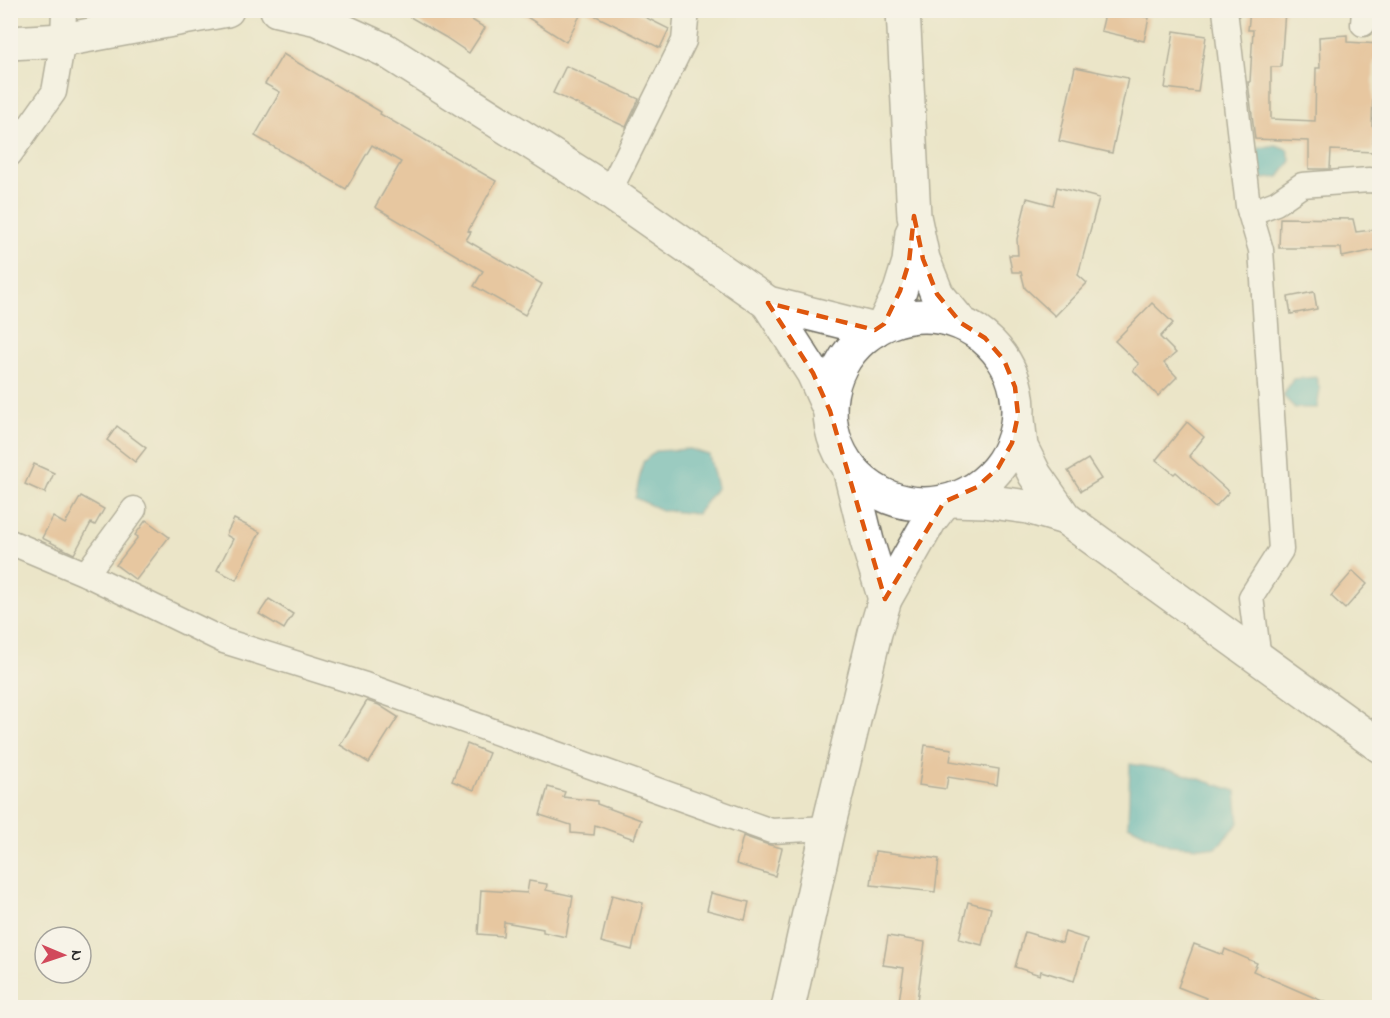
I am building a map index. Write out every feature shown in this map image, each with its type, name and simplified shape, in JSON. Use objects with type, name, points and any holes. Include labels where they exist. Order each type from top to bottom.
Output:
[{"type":"main road","points":[[10,43],[67,22],[227,10]]},
{"type":"main road","points":[[277,10],[317,19],[385,50],[609,192],[768,303],[813,373],[830,411]]},
{"type":"main road","points":[[903,10],[914,216],[923,259],[937,294],[961,323]]},
{"type":"main road","points":[[879,327],[900,291],[909,262],[914,216]]},
{"type":"main road","points":[[768,303],[879,327]]},
{"type":"main road","points":[[885,599],[867,541],[849,468],[838,450],[832,429],[830,411],[834,382],[845,358],[862,339],[879,327],[909,316],[936,316],[961,323],[985,338],[1004,360],[1015,387],[1021,447],[1035,475],[1065,518],[1380,746]]},
{"type":"main road","points":[[788,1008],[828,828],[885,599],[930,520],[948,501],[977,488],[998,468],[1012,443],[1017,415]]},
{"type":"main road","points":[[849,468],[876,491],[909,503],[985,501],[1028,507],[1065,518]]},
{"type":"street","points":[[609,192],[684,41],[687,10]]},
{"type":"street","points":[[1219,11],[1248,206],[1261,250],[1281,550],[1251,597],[1259,659]]},
{"type":"street","points":[[10,154],[54,92],[67,22]]},
{"type":"street","points":[[1250,213],[1276,203],[1302,185],[1380,181]]},
{"type":"street","points":[[86,574],[134,509]]},
{"type":"street","points":[[10,542],[86,574],[224,641],[364,685],[771,831],[828,828]]},
{"type":"highlighted area","points":[[914,216],[923,259],[937,294],[961,323],[985,338],[1004,360],[1015,387],[1018,415],[1012,443],[998,468],[977,487],[944,502],[885,599],[830,411],[813,373],[768,303],[875,330],[884,324],[900,291],[909,262]]},
{"type":"water","points":[[1276,145],[1287,149],[1291,161],[1279,177],[1264,179],[1252,165],[1259,148]]},
{"type":"water","points":[[1316,377],[1320,390],[1317,408],[1295,408],[1283,396],[1293,379]]},
{"type":"water","points":[[690,449],[709,455],[717,487],[697,514],[661,510],[635,498],[643,462],[656,451]]},
{"type":"water","points":[[1130,764],[1175,771],[1236,791],[1239,823],[1216,848],[1169,845],[1128,825]]},
{"type":"building","points":[[398,10],[456,10],[485,28],[469,53]]},
{"type":"building","points":[[516,10],[583,10],[566,42]]},
{"type":"building","points":[[584,10],[631,10],[669,29],[660,48]]},
{"type":"building","points":[[1106,10],[1117,10],[1149,18],[1144,41],[1101,31]]},
{"type":"building","points":[[1250,10],[1285,10],[1281,67],[1271,67],[1271,119],[1315,121],[1316,68],[1320,68],[1319,37],[1347,35],[1347,42],[1380,44],[1380,61],[1374,61],[1373,152],[1331,150],[1330,169],[1309,169],[1309,141],[1255,139],[1248,82],[1250,82],[1253,30],[1248,30]]},
{"type":"building","points":[[1174,31],[1206,36],[1198,92],[1165,88]]},
{"type":"building","points":[[283,54],[381,112],[380,114],[496,181],[468,231],[471,232],[466,240],[542,284],[525,315],[474,286],[483,271],[375,207],[401,162],[372,145],[346,189],[255,136],[280,92],[265,84]]},
{"type":"building","points":[[566,66],[639,99],[626,127],[553,93]]},
{"type":"building","points":[[1075,67],[1128,78],[1112,153],[1059,141]]},
{"type":"building","points":[[1057,187],[1099,198],[1078,275],[1087,283],[1055,316],[1025,288],[1021,272],[1012,272],[1009,255],[1018,255],[1017,239],[1027,198],[1053,205]]},
{"type":"building","points":[[1280,218],[1353,219],[1356,232],[1380,229],[1380,249],[1342,257],[1341,248],[1279,248]]},
{"type":"building","points":[[1314,292],[1317,309],[1291,314],[1288,297]]},
{"type":"building","points":[[1152,303],[1173,323],[1160,337],[1176,353],[1164,363],[1177,377],[1158,396],[1133,370],[1139,364],[1115,341]]},
{"type":"building","points":[[1187,422],[1204,437],[1189,456],[1229,492],[1215,507],[1176,472],[1174,474],[1156,460]]},
{"type":"building","points":[[117,426],[146,448],[135,462],[107,440]]},
{"type":"building","points":[[1088,459],[1101,479],[1081,491],[1068,471]]},
{"type":"building","points":[[34,464],[54,473],[45,493],[25,484]]},
{"type":"building","points":[[81,496],[104,509],[95,525],[91,523],[74,554],[42,538],[53,517],[65,524]]},
{"type":"building","points":[[234,519],[260,532],[236,580],[217,570],[233,539],[226,535]]},
{"type":"building","points":[[146,520],[169,537],[136,580],[116,565],[138,537],[135,535]]},
{"type":"building","points":[[1353,571],[1367,584],[1345,609],[1331,596]]},
{"type":"building","points":[[269,599],[293,614],[284,629],[259,614]]},
{"type":"building","points":[[367,701],[379,705],[398,717],[369,763],[340,745]]},
{"type":"building","points":[[467,744],[489,753],[474,790],[452,781]]},
{"type":"building","points":[[925,745],[952,749],[950,761],[999,769],[997,785],[948,777],[946,789],[919,785]]},
{"type":"building","points":[[548,787],[565,792],[563,797],[597,801],[597,804],[641,820],[634,839],[595,825],[594,835],[571,833],[571,825],[540,815]]},
{"type":"building","points":[[743,836],[782,848],[775,876],[736,864]]},
{"type":"building","points":[[875,851],[939,859],[935,892],[871,885]]},
{"type":"building","points":[[529,881],[547,884],[546,890],[573,896],[566,937],[543,932],[543,929],[504,922],[503,936],[478,934],[481,890],[527,893]]},
{"type":"building","points":[[711,893],[749,902],[745,920],[707,910]]},
{"type":"building","points":[[612,895],[643,903],[632,950],[601,942]]},
{"type":"building","points":[[968,902],[991,908],[982,945],[959,939]]},
{"type":"building","points":[[1025,932],[1062,943],[1065,932],[1087,939],[1074,981],[1041,971],[1040,975],[1015,967]]},
{"type":"building","points":[[888,936],[925,942],[916,1008],[898,1008],[904,968],[883,965]]},
{"type":"building","points":[[1194,944],[1223,955],[1225,949],[1257,963],[1253,971],[1338,1008],[1202,1008],[1206,998],[1178,987]]}]
